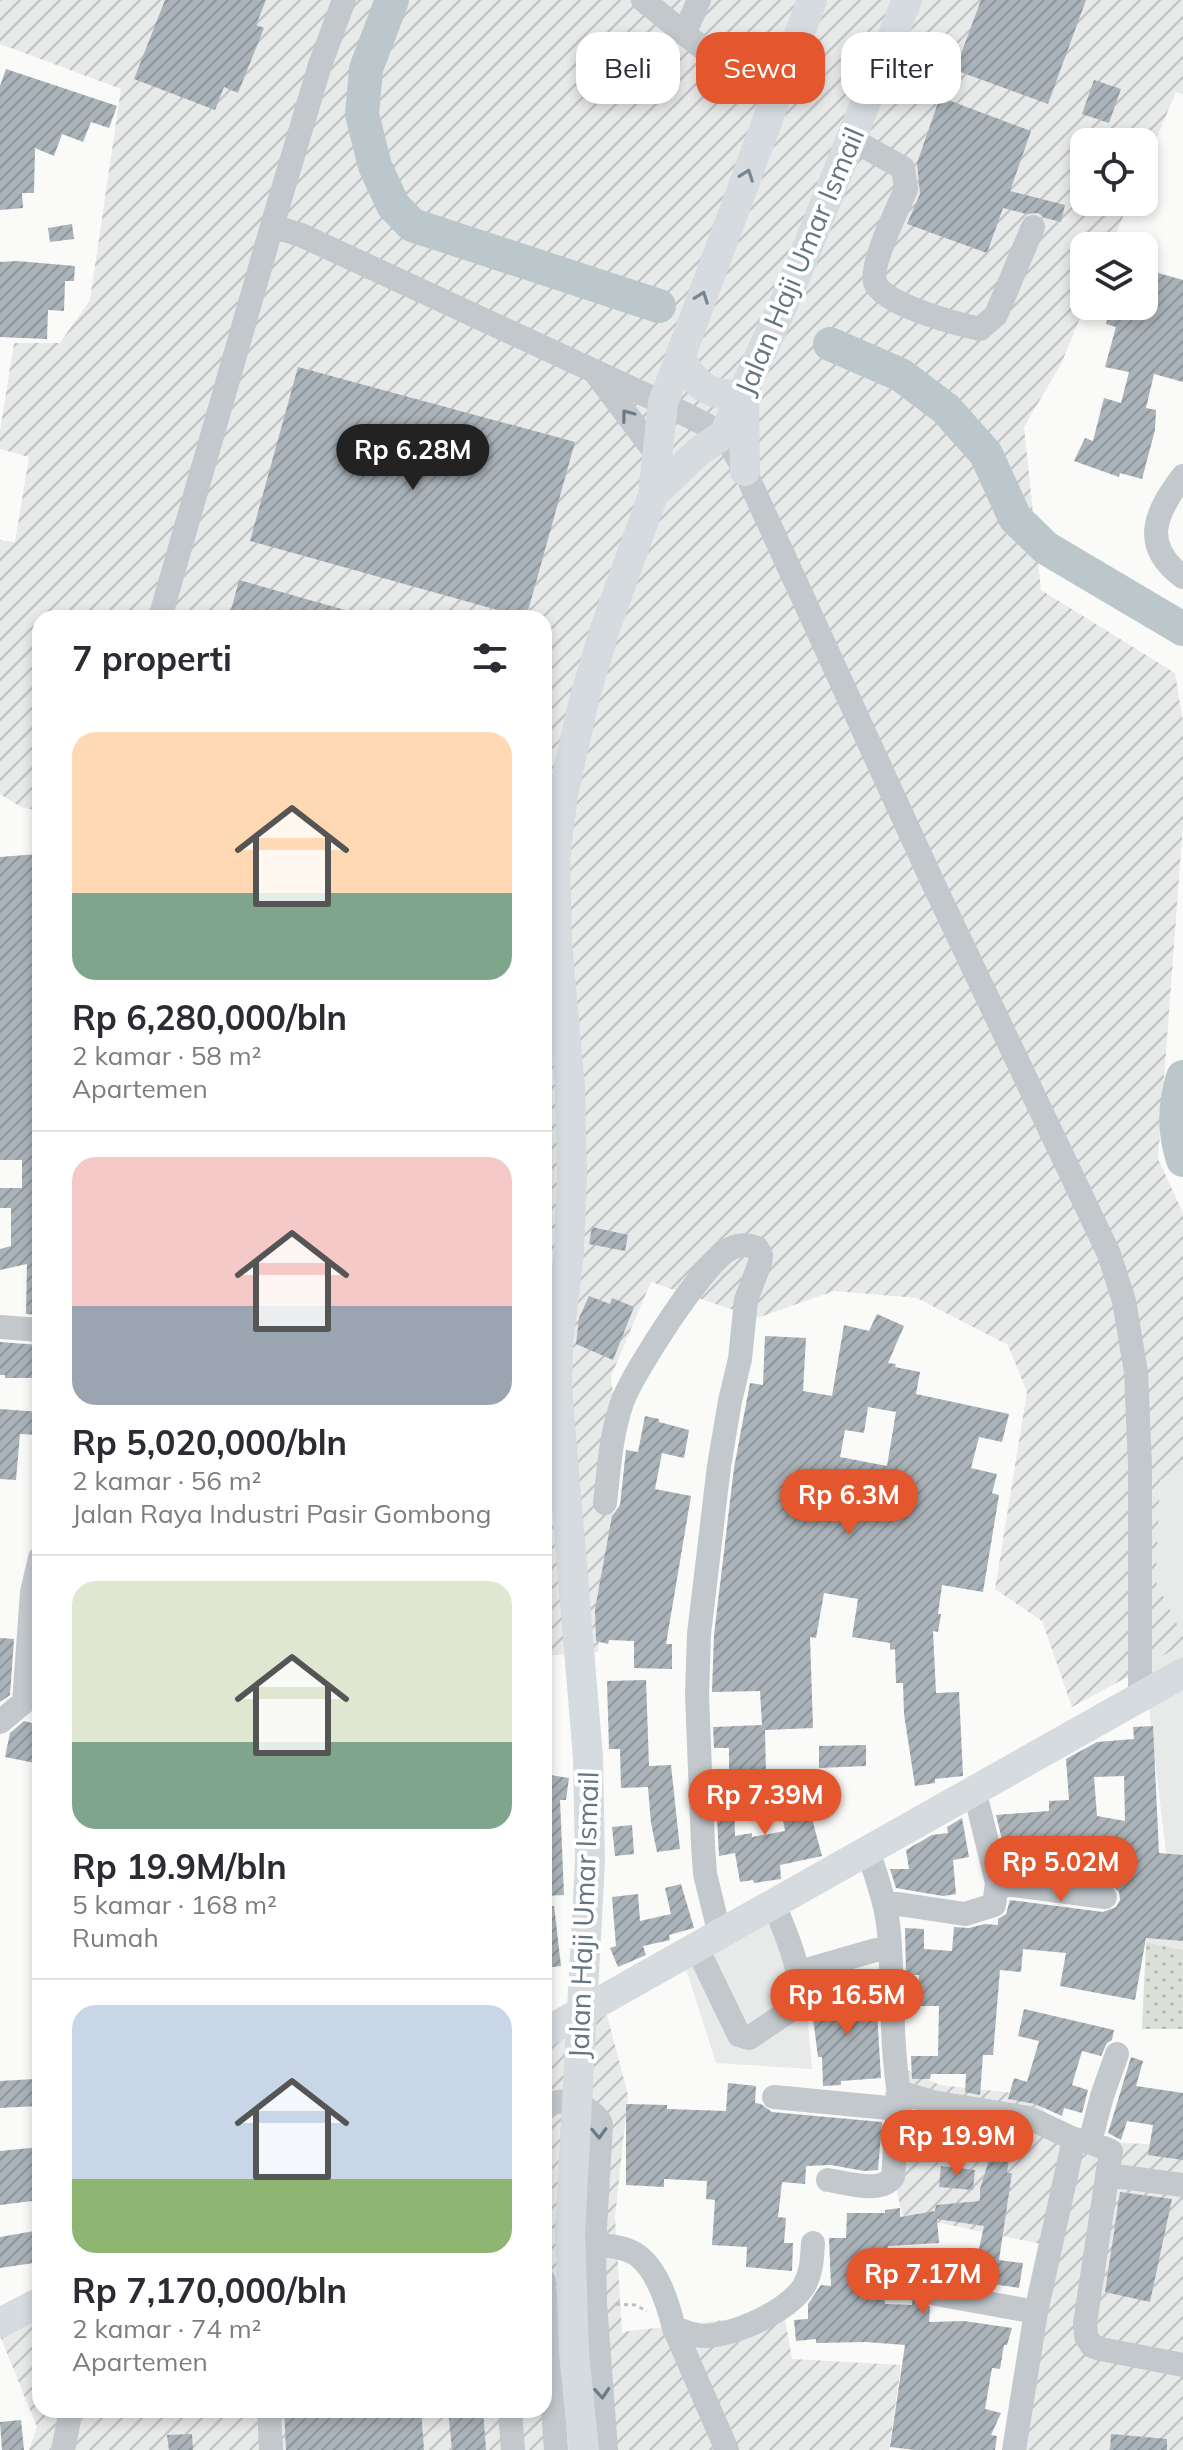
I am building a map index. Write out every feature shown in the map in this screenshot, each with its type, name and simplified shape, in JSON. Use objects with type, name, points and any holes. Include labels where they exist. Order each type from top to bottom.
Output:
[{"type":"main road","name":"Jalan Haji Umar Ismail","points":[[800,32],[812,0]]},
{"type":"main road","name":"Jalan Haji Umar Ismail","points":[[653,495],[698,452],[724,434],[793,283],[907,0]]},
{"type":"main road","name":"Jalan Haji Umar Ismail","points":[[582,2448],[574,2353],[570,2233],[590,1861],[588,1757],[561,1454],[558,1344],[569,1252],[572,1176],[570,1088],[557,942],[555,859],[563,794],[585,696],[605,629],[653,495],[663,403],[772,104]]},
{"type":"main road","points":[[682,352],[692,378],[699,386],[720,395],[746,385],[742,427],[745,471]]},
{"type":"main road","points":[[552,2029],[1183,1673]]},
{"type":"main road","points":[[0,2323],[32,2306]]},
{"type":"street","points":[[162,610],[272,226],[320,65],[344,0]]},
{"type":"street","points":[[643,0],[696,42]]},
{"type":"street","points":[[685,32],[699,0]]},
{"type":"street","points":[[851,139],[903,168],[906,177],[906,189],[877,261],[874,281],[881,293],[942,320],[980,329],[996,315],[1033,227]]},
{"type":"street","points":[[272,226],[301,235],[724,434],[745,471],[933,883],[1109,1254],[1124,1301],[1136,1372],[1140,1465],[1140,1697]]},
{"type":"street","points":[[595,373],[658,456]]},
{"type":"street","points":[[1183,476],[1159,514],[1156,530],[1161,556],[1183,577]]},
{"type":"street","points":[[605,1503],[614,1434],[632,1382],[704,1273],[729,1249],[742,1245],[757,1248],[761,1255],[760,1263],[746,1300],[740,1359],[719,1466],[699,1634],[697,1695],[709,1942],[739,2035],[743,2038],[749,2038],[798,2005],[799,1972],[774,1904]]},
{"type":"street","points":[[0,1327],[32,1329]]},
{"type":"street","points":[[0,1722],[32,1703],[32,1592]]},
{"type":"street","points":[[885,1902],[965,1914],[994,1905],[997,1883],[978,1805]]},
{"type":"street","points":[[828,2180],[878,2186],[890,2182],[893,2177],[898,2100],[892,2053],[889,1933],[885,1902],[868,1850]]},
{"type":"street","points":[[997,1883],[1105,1897]]},
{"type":"street","points":[[799,1972],[876,1950]]},
{"type":"street","points":[[1014,2450],[1036,2312],[1082,2141],[1117,2054]]},
{"type":"street","points":[[774,2097],[932,2102],[1029,2118],[1112,2153],[1085,2323],[1086,2336],[1092,2346],[1101,2349],[1183,2365]]},
{"type":"street","points":[[552,2103],[559,2101],[590,2110],[601,2124],[594,2245],[595,2303],[582,2448]]},
{"type":"street","points":[[1107,2175],[1183,2185]]},
{"type":"street","points":[[674,2328],[707,2336],[762,2320],[786,2304],[803,2286],[812,2264],[813,2243]]},
{"type":"street","points":[[594,2245],[626,2250],[644,2261],[665,2298],[674,2328],[727,2450]]},
{"type":"street","points":[[936,2294],[1036,2312]]},
{"type":"street","points":[[552,2375],[582,2448]]},
{"type":"street","points":[[63,2450],[69,2418]]},
{"type":"street","points":[[269,2418],[271,2450]]},
{"type":"street","points":[[511,2418],[513,2450]]},
{"type":"path","points":[[595,2303],[635,2305],[674,2328]]},
{"type":"shaded area","points":[[0,0],[1183,0],[1183,94],[1176,92],[1158,135],[1158,128],[1070,128],[1070,216],[1123,216],[1117,232],[1070,232],[1070,320],[1079,320],[1061,364],[1024,427],[1041,590],[1175,673],[1183,722],[1183,824],[1158,1159],[1183,1213],[1183,1473],[1160,1480],[1156,1581],[1183,1636],[1183,1643],[1072,1707],[1042,1621],[995,1589],[1027,1392],[1008,1345],[917,1298],[834,1291],[757,1318],[651,1282],[611,1376],[619,1455],[598,1652],[552,1655],[552,610],[32,610],[32,809],[21,807],[0,794],[0,540],[15,542],[29,457],[0,449],[14,343],[60,343],[90,300],[121,89],[0,44]]},
{"type":"shaded area","points":[[1183,1473],[1183,1636],[1156,1581],[1160,1480]]},
{"type":"shaded area","points":[[1183,1643],[1183,1950],[1146,1942],[1166,1852],[1144,1668]]},
{"type":"shaded area","points":[[781,1902],[805,1991],[812,2069],[716,2063],[680,1950]]},
{"type":"shaded area","points":[[1146,1942],[1183,1950],[1183,2029],[1142,2029]]},
{"type":"shaded area","points":[[604,2004],[628,2095],[615,2217],[622,2332],[784,2313],[792,2359],[901,2365],[889,2450],[29,2450],[37,2427],[33,2418],[552,2418],[552,2038]]},
{"type":"shaded area","points":[[884,2060],[940,2085],[1033,2095],[1067,2140],[1183,2146],[1183,2450],[1018,2450],[1051,2246],[902,2215],[888,2147]]},
{"type":"shaded area","points":[[32,2314],[32,2415],[0,2336]]},
{"type":"building","points":[[165,0],[266,0],[256,25],[264,28],[238,93],[224,87],[215,110],[134,79]]},
{"type":"building","points":[[981,0],[1086,0],[1048,104],[961,72],[961,54]]},
{"type":"building","points":[[6,69],[117,106],[109,128],[91,122],[83,142],[62,134],[54,156],[35,148],[34,193],[22,193],[23,208],[0,210],[0,86]]},
{"type":"building","points":[[1094,80],[1121,89],[1109,123],[1082,114]]},
{"type":"building","points":[[938,104],[959,104],[1031,131],[1010,191],[1065,205],[1061,222],[1038,213],[1027,214],[1003,208],[987,253],[907,224],[920,194],[917,163]]},
{"type":"building","points":[[72,224],[74,239],[50,242],[48,228]]},
{"type":"building","points":[[0,262],[75,266],[74,281],[65,281],[64,311],[48,310],[47,339],[0,337]]},
{"type":"building","points":[[1158,273],[1183,280],[1183,382],[1154,374],[1146,408],[1156,410],[1155,430],[1142,479],[1120,473],[1119,477],[1074,461],[1085,438],[1093,441],[1104,398],[1121,403],[1129,372],[1105,367],[1116,327],[1106,324],[1107,320],[1158,320]]},
{"type":"building","points":[[298,367],[575,442],[528,610],[497,610],[250,541]]},
{"type":"building","points":[[239,580],[345,610],[231,610]]},
{"type":"building","points":[[32,854],[32,1314],[26,1314],[27,1264],[0,1270],[0,1249],[11,1246],[11,1208],[0,1208],[0,1188],[22,1188],[22,1160],[0,1160],[0,857]]},
{"type":"building","points":[[592,1227],[628,1235],[625,1251],[589,1244]]},
{"type":"building","points":[[589,1296],[610,1304],[612,1298],[634,1307],[613,1360],[576,1344],[579,1318]]},
{"type":"building","points":[[877,1314],[904,1326],[888,1363],[920,1372],[916,1394],[1009,1414],[1002,1442],[979,1437],[971,1468],[997,1474],[992,1493],[999,1495],[983,1592],[942,1585],[938,1632],[933,1631],[936,1693],[959,1692],[963,1776],[935,1779],[935,1783],[915,1786],[904,1714],[903,1683],[896,1683],[895,1649],[890,1650],[890,1643],[852,1637],[858,1599],[824,1593],[816,1638],[810,1637],[813,1728],[765,1730],[766,1774],[729,1774],[729,1748],[714,1748],[713,1727],[762,1725],[760,1691],[712,1692],[714,1635],[734,1468],[750,1383],[763,1385],[765,1336],[806,1338],[803,1391],[832,1396],[844,1325],[869,1331]],"holes":[[[868,1407],[896,1412],[887,1466],[840,1457],[845,1430],[864,1433]]]},
{"type":"building","points":[[0,1342],[32,1344],[32,1378],[5,1378],[5,1375],[0,1375]]},
{"type":"building","points":[[0,1409],[32,1411],[32,1435],[20,1434],[16,1480],[0,1479]]},
{"type":"building","points":[[645,1416],[689,1430],[684,1458],[662,1453],[655,1489],[691,1496],[666,1644],[672,1644],[672,1669],[634,1668],[634,1641],[609,1640],[608,1644],[596,1641],[595,1609],[612,1516],[620,1505],[626,1450],[638,1452]]},
{"type":"building","points":[[0,1638],[14,1639],[10,1695],[0,1702]]},
{"type":"building","points":[[646,1680],[649,1766],[671,1765],[680,1849],[657,1852],[648,1787],[621,1788],[620,1749],[609,1749],[607,1681]]},
{"type":"building","points":[[24,1721],[32,1723],[32,1762],[5,1757],[10,1733]]},
{"type":"building","points":[[1153,1726],[1159,1853],[1183,1855],[1183,1941],[1146,1938],[1135,2000],[1060,1986],[1066,1953],[1023,1949],[1021,1972],[1000,1970],[993,2055],[983,2055],[980,2095],[965,2092],[966,2074],[931,2074],[930,2079],[912,2079],[911,2056],[938,2056],[939,2006],[918,2006],[919,1975],[906,1975],[905,1928],[924,1929],[924,1949],[952,1951],[954,1927],[998,1925],[998,1919],[1006,1914],[1010,1900],[1103,1912],[1116,1907],[1120,1900],[1119,1892],[1108,1882],[1017,1869],[1018,1859],[1007,1860],[996,1815],[1049,1811],[1049,1801],[1069,1800],[1066,1759],[1097,1742],[1134,1739],[1133,1727]],"holes":[[[1124,1776],[1125,1821],[1097,1816],[1094,1777]]]},
{"type":"building","points":[[866,1745],[866,1766],[819,1768],[819,1746]]},
{"type":"building","points":[[552,1775],[569,1778],[566,1800],[560,1800],[564,1895],[552,1896]]},
{"type":"building","points":[[715,1779],[737,1779],[735,1836],[752,1833],[752,1837],[785,1831],[783,1820],[793,1818],[792,1789],[809,1788],[810,1811],[822,1856],[780,1865],[781,1879],[740,1882],[735,1853],[719,1856]]},
{"type":"building","points":[[962,1818],[969,1857],[953,1860],[956,1894],[943,1896],[896,1888],[890,1869],[909,1869],[906,1850],[932,1835],[948,1833],[947,1827]]},
{"type":"building","points":[[632,1825],[634,1854],[615,1856],[612,1827]]},
{"type":"building","points":[[681,1884],[694,1928],[669,1935],[670,1940],[643,1946],[646,1955],[618,1967],[610,1948],[616,1946],[612,1897],[638,1894],[640,1921],[671,1914],[665,1888]]},
{"type":"building","points":[[552,1906],[561,1966],[552,1967]]},
{"type":"building","points":[[861,1983],[862,2013],[877,2012],[881,2078],[841,2081],[841,2085],[823,2086],[822,2057],[818,2057],[813,2018],[827,2016],[825,1985]]},
{"type":"building","points":[[1024,2009],[1114,2030],[1112,2040],[1107,2043],[1101,2056],[1082,2051],[1072,2085],[1088,2090],[1082,2113],[1064,2108],[1062,2116],[1035,2104],[1008,2099],[1014,2078],[1027,2082],[1039,2041],[1018,2036]]},
{"type":"building","points":[[1131,2057],[1143,2061],[1136,2086],[1183,2093],[1183,2160],[1148,2155],[1153,2125],[1127,2121],[1121,2140],[1108,2133]]},
{"type":"building","points":[[32,2079],[32,2106],[0,2108],[0,2081]]},
{"type":"building","points":[[728,2083],[756,2086],[755,2103],[772,2112],[882,2122],[878,2170],[806,2166],[805,2184],[782,2182],[778,2217],[786,2218],[784,2243],[793,2243],[792,2271],[746,2267],[747,2247],[712,2245],[715,2200],[706,2199],[707,2181],[664,2179],[664,2187],[626,2185],[626,2104],[726,2111]]},
{"type":"building","points":[[999,2128],[1013,2131],[1007,2173],[1012,2173],[999,2260],[1023,2263],[1019,2288],[972,2281],[984,2226],[937,2219],[939,2243],[888,2246],[888,2260],[883,2260],[885,2304],[912,2305],[913,2296],[922,2297],[930,2307],[929,2322],[964,2321],[1012,2328],[1007,2345],[1004,2345],[1000,2369],[992,2368],[985,2409],[1001,2413],[991,2435],[997,2436],[995,2450],[890,2447],[905,2345],[816,2343],[816,2339],[796,2341],[794,2320],[808,2319],[808,2304],[821,2285],[831,2286],[829,2238],[846,2238],[847,2213],[885,2213],[885,2210],[900,2208],[900,2217],[935,2211],[936,2205],[980,2201],[980,2189]]},
{"type":"building","points":[[32,2148],[32,2201],[0,2205],[0,2151]]},
{"type":"building","points":[[941,2166],[975,2170],[973,2190],[939,2187]]},
{"type":"building","points":[[1120,2192],[1172,2199],[1150,2302],[1105,2292]]},
{"type":"building","points":[[32,2231],[32,2263],[0,2268],[0,2237]]},
{"type":"building","points":[[284,2418],[422,2418],[424,2450],[286,2450]]},
{"type":"building","points":[[449,2418],[484,2418],[486,2450],[452,2450]]},
{"type":"building","points":[[21,2420],[24,2450],[2,2450],[0,2422]]},
{"type":"building","points":[[192,2434],[193,2450],[169,2450],[167,2435]]},
{"type":"building","points":[[1111,2434],[1167,2439],[1167,2450],[1110,2450]]},
{"type":"waterway","points":[[392,0],[366,69],[362,114],[375,166],[393,205],[412,225],[659,306]]},
{"type":"waterway","points":[[830,344],[901,375],[946,409],[986,454],[1015,518],[1046,548],[1183,629]]},
{"type":"waterway","points":[[1183,1077],[1176,1119],[1183,1160]]}]
